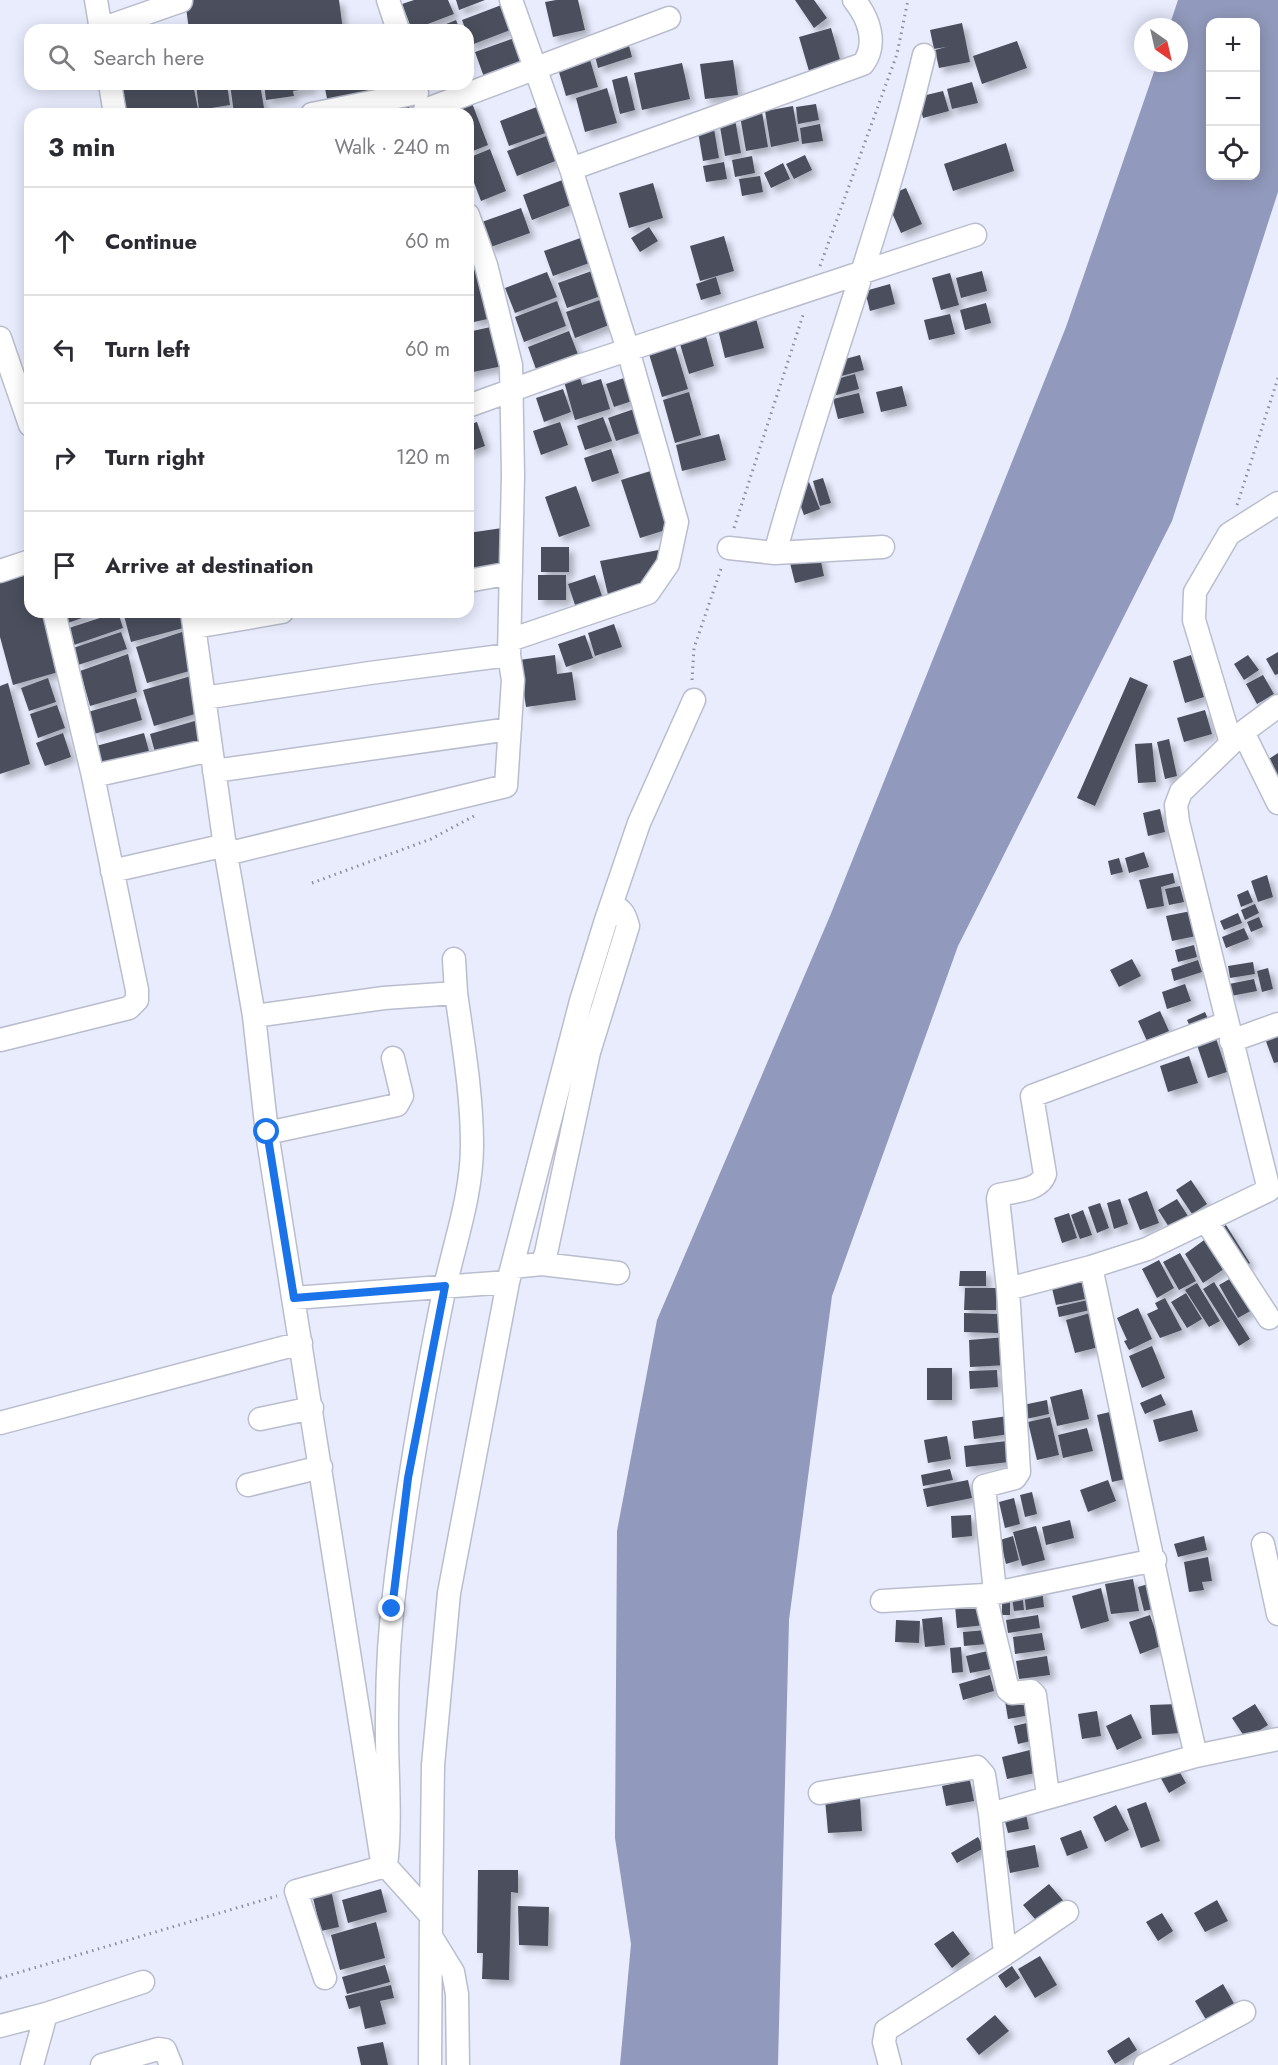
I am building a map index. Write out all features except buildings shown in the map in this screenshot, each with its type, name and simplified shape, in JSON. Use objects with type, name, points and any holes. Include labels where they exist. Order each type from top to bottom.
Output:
[{"type":"street","points":[[96,0],[100,24]]},
{"type":"street","points":[[388,0],[396,24]]},
{"type":"street","points":[[204,698],[370,673],[510,648],[648,593],[668,564],[676,516],[628,350],[571,169],[511,0]]},
{"type":"street","points":[[571,169],[863,64],[870,54],[868,24],[854,0]]},
{"type":"street","points":[[118,24],[181,1]]},
{"type":"street","points":[[474,85],[536,67],[669,18]]},
{"type":"street","points":[[775,553],[805,446],[862,272],[924,55]]},
{"type":"street","points":[[111,90],[114,108]]},
{"type":"street","points":[[359,108],[421,100],[456,90]]},
{"type":"street","points":[[474,404],[628,350],[975,235]]},
{"type":"street","points":[[112,871],[226,850],[506,786],[513,680],[510,648],[512,392],[507,346],[477,267],[474,250]]},
{"type":"street","points":[[0,338],[24,408]]},
{"type":"street","points":[[1278,503],[1229,534],[1195,592],[1193,606],[1194,620],[1237,738],[1278,803]]},
{"type":"street","points":[[729,548],[775,553],[883,547]]},
{"type":"street","points":[[0,571],[24,563]]},
{"type":"street","points":[[474,580],[512,573]]},
{"type":"street","points":[[0,1040],[129,1008],[137,1000],[137,990],[93,776],[55,618]]},
{"type":"street","points":[[194,619],[226,850],[254,1016],[267,1132],[381,1855],[391,1871],[412,1895],[453,1972],[457,1994],[458,2065]]},
{"type":"street","points":[[430,2065],[434,1765],[449,1593],[510,1275],[580,1001],[639,823],[694,700]]},
{"type":"street","points":[[1008,1289],[1091,1267],[1147,1249],[1269,1190],[1178,822],[1176,805],[1181,792],[1237,738],[1278,706]]},
{"type":"street","points":[[93,776],[510,729]]},
{"type":"street","points":[[542,1264],[589,1052],[628,926],[625,915],[612,904]]},
{"type":"street","points":[[391,1871],[387,1718],[392,1609],[408,1478],[445,1286],[460,1228],[472,1146],[469,1079],[456,993],[454,959]]},
{"type":"street","points":[[254,1016],[384,999],[456,993]]},
{"type":"street","points":[[1048,1796],[1035,1695],[1031,1691],[1012,1693],[1008,1690],[990,1594],[984,1486],[1015,1478],[1019,1472],[1008,1289],[999,1195],[1036,1186],[1043,1181],[1045,1174],[1032,1096],[1229,1032],[1278,1024]]},
{"type":"street","points":[[267,1132],[394,1107],[401,1102],[402,1096],[393,1058]]},
{"type":"street","points":[[1206,1221],[1269,1318]]},
{"type":"street","points":[[294,1298],[445,1286],[510,1275],[542,1264],[618,1273]]},
{"type":"street","points":[[1091,1267],[1155,1560],[1168,1637],[1196,1756]]},
{"type":"street","points":[[0,1423],[301,1343]]},
{"type":"street","points":[[260,1419],[312,1408]]},
{"type":"street","points":[[248,1485],[321,1467]]},
{"type":"street","points":[[1263,1544],[1278,1614]]},
{"type":"street","points":[[882,1601],[990,1594],[1155,1560]]},
{"type":"street","points":[[990,1814],[1196,1756],[1278,1739]]},
{"type":"street","points":[[1196,1756],[1248,1748],[1278,1749]]},
{"type":"street","points":[[820,1793],[977,1767],[984,1775],[990,1814],[1005,1954]]},
{"type":"street","points":[[325,1978],[297,1891],[391,1871]]},
{"type":"street","points":[[890,2065],[884,2042],[886,2030],[1067,1912]]},
{"type":"street","points":[[0,2026],[46,2014],[143,1982]]},
{"type":"street","points":[[1145,2065],[1244,2012]]},
{"type":"street","points":[[32,2065],[46,2014]]},
{"type":"street","points":[[102,2065],[158,2049],[165,2050],[171,2065]]},
{"type":"path","points":[[694,700],[692,673],[694,648],[729,548],[811,291],[897,54],[908,0]]},
{"type":"path","points":[[1229,534],[1278,378]]},
{"type":"path","points":[[312,883],[431,839],[477,814]]},
{"type":"path","points":[[0,1978],[297,1891]]},
{"type":"water","points":[[1178,0],[1278,0],[1278,192],[1172,521],[958,946],[832,1296],[789,1620],[778,2065],[620,2065],[631,1944],[615,1838],[617,1531],[657,1320],[830,916],[1066,327],[1154,72],[1188,72],[1188,18],[1172,18]]},
{"type":"route","points":[[267,1132],[294,1298],[445,1286],[408,1478],[392,1609]]}]
